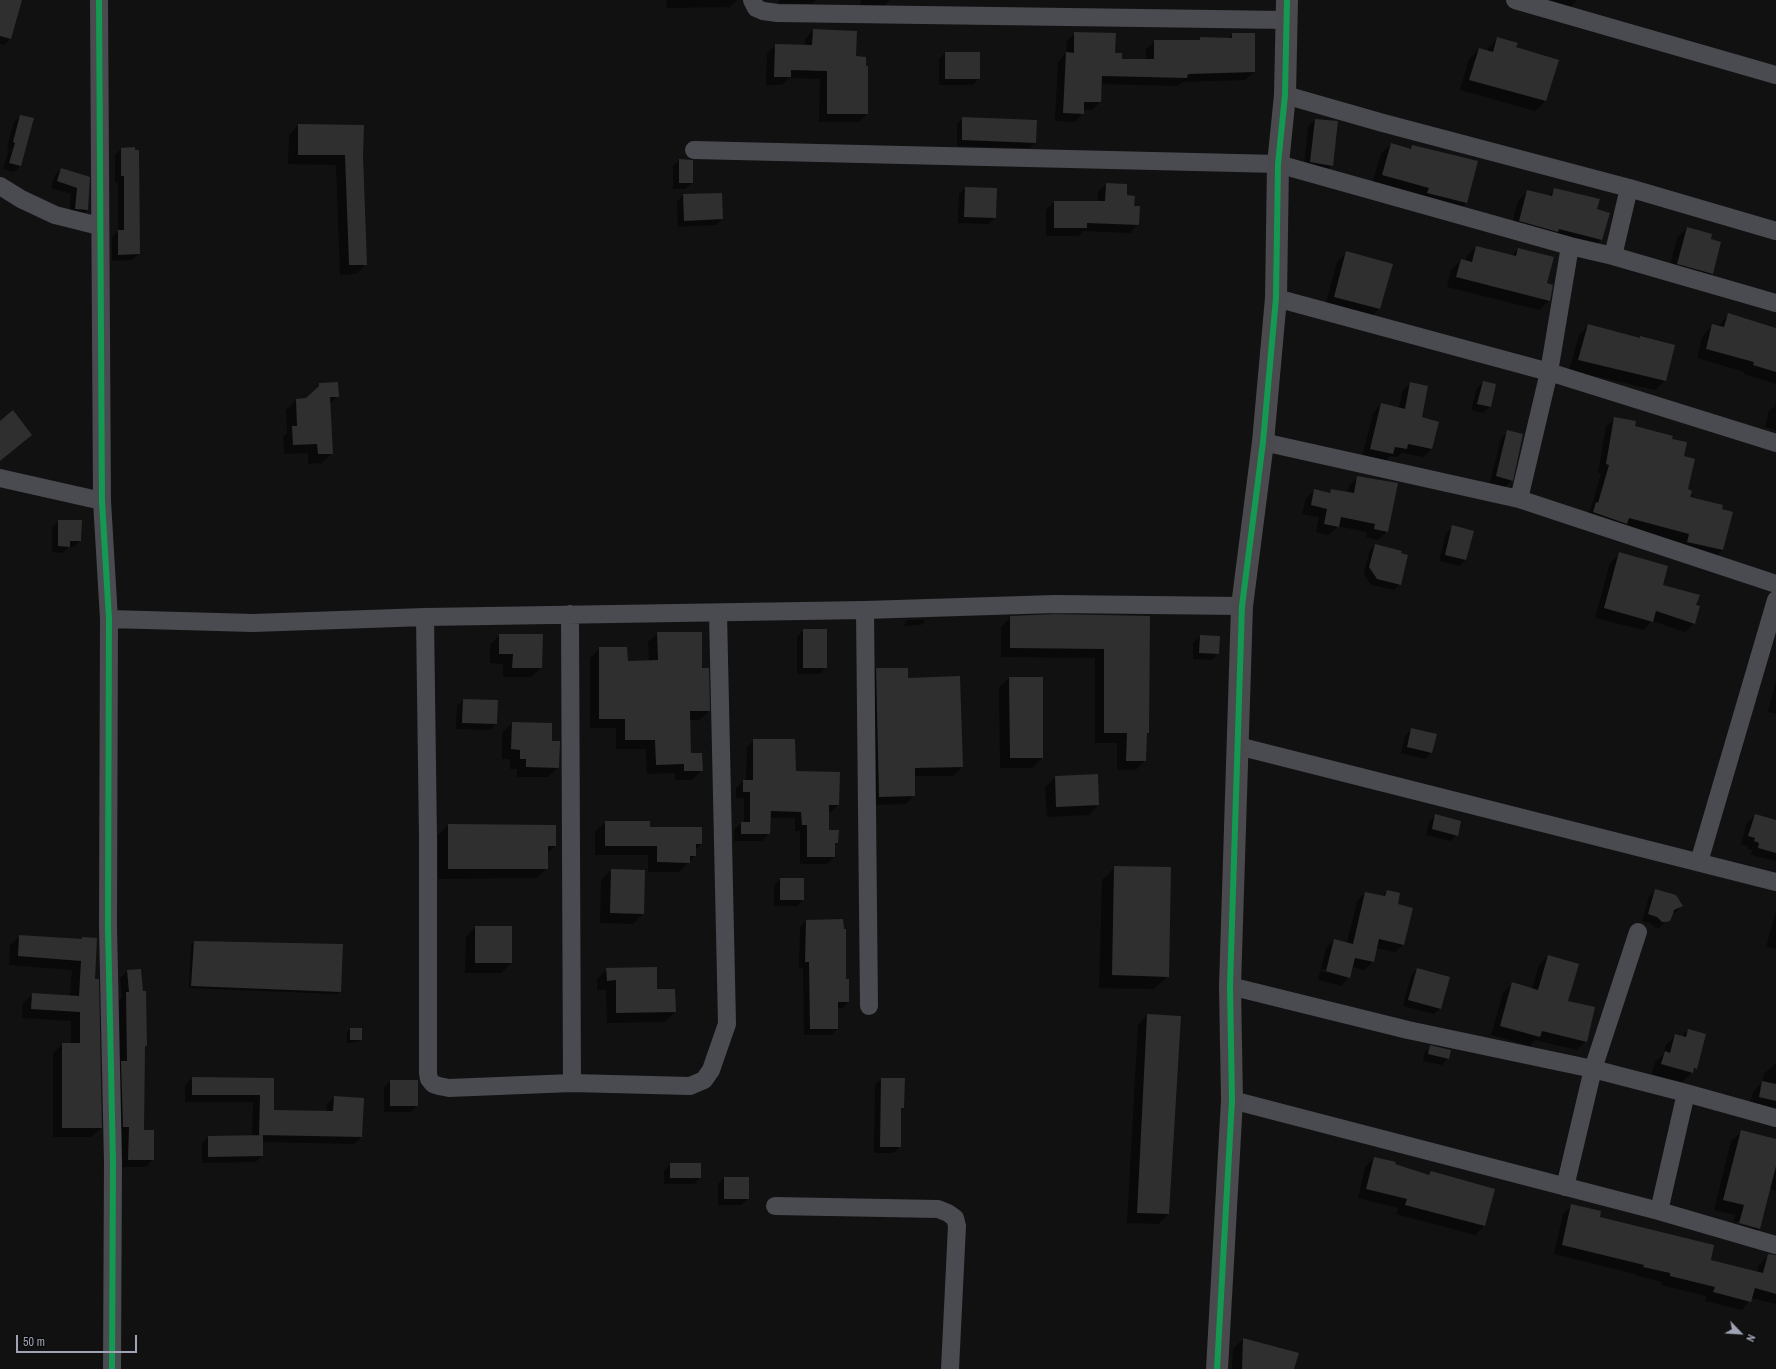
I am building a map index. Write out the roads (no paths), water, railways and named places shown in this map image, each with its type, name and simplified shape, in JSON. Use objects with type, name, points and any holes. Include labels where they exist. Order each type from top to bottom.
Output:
[{"type":"street","points":[[99,0],[99,226],[102,501],[109,619],[108,926],[113,1163],[112,1369]]},
{"type":"street","points":[[752,0],[756,8],[763,11],[777,13],[1286,10],[1285,95],[1278,164],[1276,298],[1263,442],[1242,606],[1230,986],[1232,1100],[1217,1369]]},
{"type":"street","points":[[1515,0],[1540,3],[1776,75]]},
{"type":"street","points":[[1285,95],[1383,123],[1629,188],[1776,231]]},
{"type":"street","points":[[694,150],[1278,164],[1570,246],[1613,256],[1776,303]]},
{"type":"street","points":[[0,186],[21,199],[55,215],[99,226]]},
{"type":"street","points":[[1613,256],[1629,188]]},
{"type":"street","points":[[1519,499],[1549,372],[1570,246]]},
{"type":"street","points":[[1276,298],[1549,372],[1776,442]]},
{"type":"street","points":[[1263,442],[1519,499],[1776,584]]},
{"type":"street","points":[[0,478],[102,501]]},
{"type":"street","points":[[1699,862],[1776,600]]},
{"type":"street","points":[[109,619],[253,623],[425,617],[865,610],[1055,604],[1242,606]]},
{"type":"street","points":[[865,610],[869,1006]]},
{"type":"street","points":[[425,617],[428,839],[428,1073],[430,1080],[433,1084],[449,1088],[572,1083],[690,1086],[704,1080],[711,1070],[727,1024],[718,613]]},
{"type":"street","points":[[570,614],[572,1083]]},
{"type":"street","points":[[1238,746],[1776,882]]},
{"type":"street","points":[[1565,1187],[1593,1069],[1638,932]]},
{"type":"street","points":[[1230,986],[1408,1030],[1593,1069],[1776,1118]]},
{"type":"street","points":[[1659,1211],[1686,1093]]},
{"type":"street","points":[[1232,1100],[1659,1211],[1776,1245]]},
{"type":"street","points":[[775,1206],[931,1209],[948,1213],[955,1218],[957,1226],[950,1369]]}]
